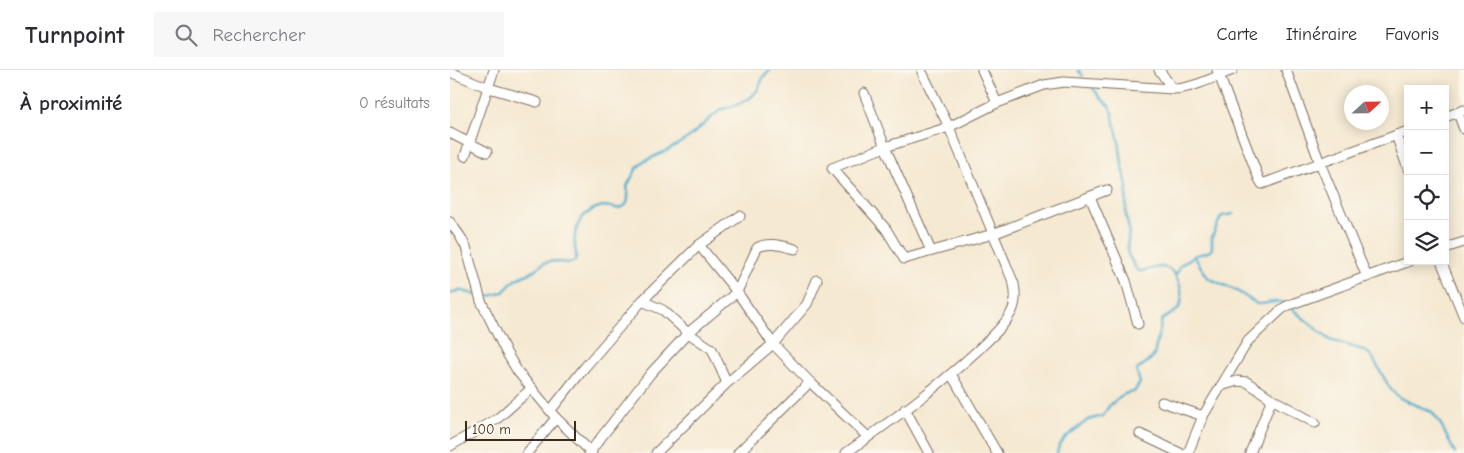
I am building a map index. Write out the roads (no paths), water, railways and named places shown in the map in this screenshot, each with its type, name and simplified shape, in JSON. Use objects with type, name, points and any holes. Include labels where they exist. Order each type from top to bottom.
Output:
[{"type":"street","points":[[465,156],[494,70]]},
{"type":"street","points":[[982,70],[997,103]]},
{"type":"street","points":[[1159,70],[1173,89]]},
{"type":"street","points":[[1107,190],[993,234],[904,260],[886,229],[832,168],[885,147],[949,127],[997,103],[1044,84],[1064,82],[1173,89],[1186,88],[1218,73],[1233,70]]},
{"type":"street","points":[[1286,70],[1320,163],[1367,277]]},
{"type":"street","points":[[450,72],[489,88],[537,102]]},
{"type":"street","points":[[846,453],[951,374],[995,334],[1010,316],[1013,309],[1016,292],[1014,284],[949,127],[922,72]]},
{"type":"street","points":[[1218,73],[1262,184],[1404,132]]},
{"type":"street","points":[[864,93],[885,147],[931,251]]},
{"type":"street","points":[[1449,116],[1461,111],[1464,129]]},
{"type":"street","points":[[450,132],[487,152]]},
{"type":"street","points":[[1396,135],[1404,158]]},
{"type":"street","points":[[1090,197],[1126,281],[1138,324]]},
{"type":"street","points":[[550,410],[642,300],[699,245],[740,216]]},
{"type":"street","points":[[450,222],[466,247],[481,301],[518,372],[556,418],[590,452],[651,373],[688,333],[737,292],[759,246],[774,245],[794,249]]},
{"type":"street","points":[[1449,247],[1464,242]]},
{"type":"street","points":[[699,245],[737,292],[773,344],[868,437]]},
{"type":"street","points":[[1188,453],[1203,416],[1248,341],[1282,309],[1404,263]]},
{"type":"street","points":[[1442,265],[1464,317]]},
{"type":"street","points":[[656,453],[727,384],[773,344],[807,304],[816,280]]},
{"type":"street","points":[[642,300],[663,310],[688,333],[712,349],[727,384]]},
{"type":"street","points":[[951,374],[997,453]]},
{"type":"street","points":[[1221,386],[1237,381],[1247,382],[1272,399],[1315,423]]},
{"type":"street","points":[[738,453],[810,382]]},
{"type":"street","points":[[450,446],[498,419],[532,388]]},
{"type":"street","points":[[1250,453],[1272,399]]},
{"type":"street","points":[[1162,402],[1203,416]]},
{"type":"street","points":[[905,409],[929,453]]},
{"type":"street","points":[[527,453],[556,418]]},
{"type":"street","points":[[1140,434],[1180,453]]},
{"type":"waterway","points":[[482,297],[503,292],[516,279],[530,273],[544,263],[553,261],[568,263],[575,261],[576,232],[579,222],[585,215],[603,206],[620,208],[626,205],[628,198],[627,186],[637,168],[643,162],[688,138],[720,110],[750,98],[757,91],[764,76],[770,70]]},
{"type":"waterway","points":[[1078,70],[1083,76]]},
{"type":"waterway","points":[[1057,453],[1059,446],[1066,437],[1088,420],[1103,416],[1109,406],[1121,396],[1134,392],[1140,383],[1137,370],[1154,355],[1162,320],[1178,309],[1182,298],[1177,278],[1173,272],[1163,267],[1139,271],[1127,252],[1129,229],[1126,216],[1127,186],[1119,141],[1113,113],[1093,88]]},
{"type":"waterway","points":[[1176,275],[1180,266],[1185,262],[1194,256],[1211,251],[1212,237],[1220,219],[1222,216],[1233,214]]},
{"type":"waterway","points":[[1194,256],[1208,278],[1237,291],[1257,304],[1285,303]]},
{"type":"waterway","points":[[450,294],[459,290],[477,295]]},
{"type":"waterway","points":[[1290,307],[1330,340],[1363,350],[1371,355],[1391,390],[1400,398],[1432,412],[1440,423],[1455,453]]}]
